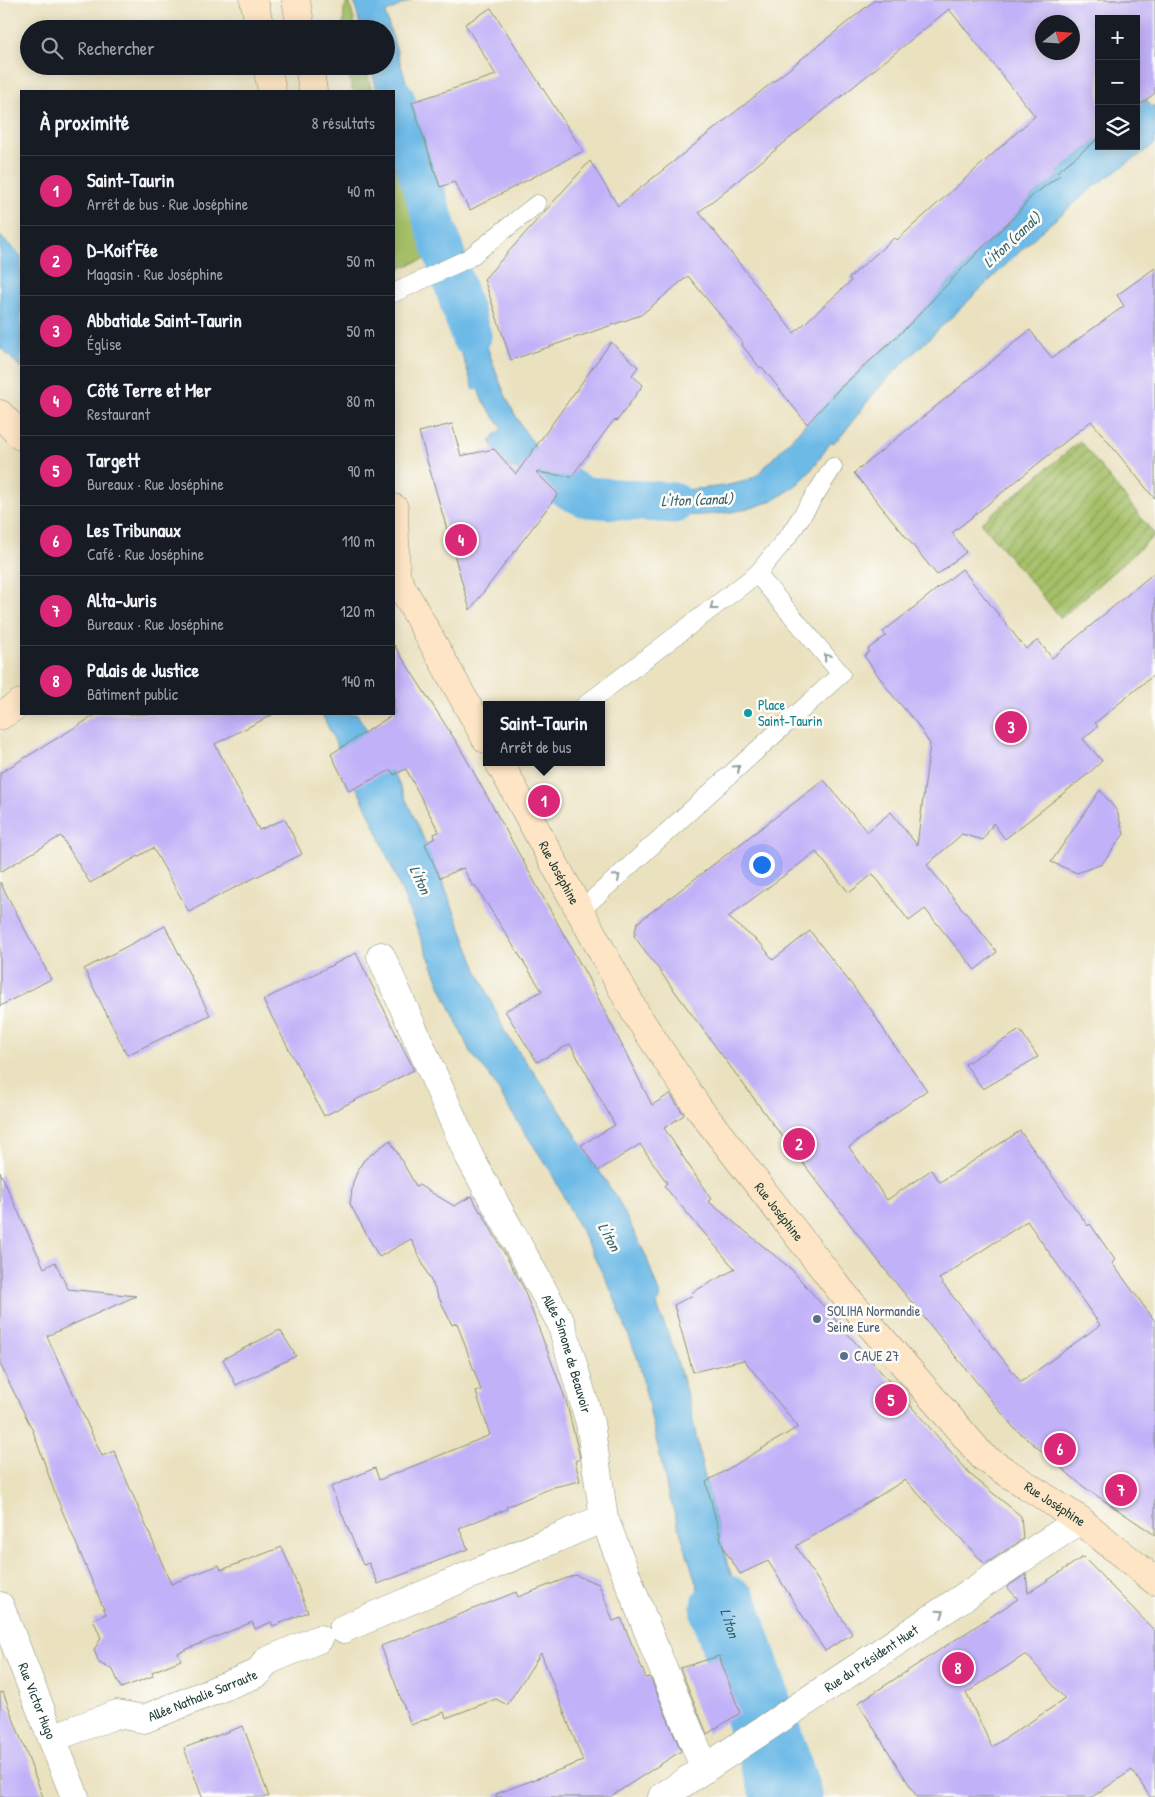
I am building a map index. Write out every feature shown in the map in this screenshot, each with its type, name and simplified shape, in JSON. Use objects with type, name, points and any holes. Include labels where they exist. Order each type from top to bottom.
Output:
[{"type":"main road","points":[[254,0],[258,20]]},
{"type":"main road","points":[[296,0],[299,20]]},
{"type":"main road","points":[[269,75],[272,90]]},
{"type":"main road","points":[[310,75],[313,90]]},
{"type":"main road","points":[[0,414],[20,435]]},
{"type":"main road","points":[[395,574],[483,735]]},
{"type":"main road","points":[[0,716],[20,704]]},
{"type":"main road","name":"Rue Joséphine","points":[[505,766],[636,1014],[697,1106],[841,1292],[982,1457],[1080,1520],[1155,1581]]},
{"type":"street","name":"Allée Simone de Beauvoir","points":[[381,956],[469,1156],[561,1323],[590,1423],[604,1518],[705,1769]]},
{"type":"street","name":"Allée Nathalie Sarraute","points":[[52,1738],[117,1714],[144,1719],[258,1673],[268,1661],[604,1518]]},
{"type":"street","name":"Rue du Président Huet","points":[[662,1797],[784,1718],[1080,1520]]},
{"type":"street","name":"Rue Victor Hugo","points":[[0,1606],[75,1797]]},
{"type":"lane","points":[[395,293],[469,258],[537,204]]},
{"type":"lane","points":[[590,701],[756,574],[790,534],[833,467]]},
{"type":"lane","points":[[581,910],[841,674],[756,574]]},
{"type":"green space","points":[[349,0],[354,20],[343,20],[344,9]]},
{"type":"green space","points":[[349,75],[367,75],[371,89],[353,90]]},
{"type":"green space","points":[[395,159],[428,258],[395,270]]},
{"type":"green space","points":[[1080,441],[1155,535],[1061,618],[981,523]]},
{"type":"water","points":[[354,0],[411,0],[385,13],[387,20],[359,20]]},
{"type":"water","points":[[395,46],[457,247],[433,256],[395,146],[395,90],[377,90],[373,75],[395,75]]},
{"type":"water","points":[[1146,100],[1152,107],[1155,105],[1155,144],[1096,185],[1039,233],[889,377],[842,435],[833,443],[831,442],[810,471],[795,486],[767,502],[737,511],[689,516],[649,517],[608,513],[628,486],[661,490],[682,490],[737,483],[757,475],[839,389],[905,329],[1033,195],[1059,176],[1057,173],[1095,141],[1095,150],[1140,150],[1140,105]]},
{"type":"water","points":[[0,236],[20,255],[20,367],[0,347]]},
{"type":"water","points":[[466,276],[500,383],[512,410],[527,434],[544,455],[564,472],[575,477],[597,481],[576,512],[559,495],[555,497],[520,470],[511,468],[494,449],[490,440],[502,428],[482,400],[478,389],[474,390],[439,287]]},
{"type":"water","points":[[322,715],[358,715],[397,780],[441,878],[478,972],[505,1032],[556,1104],[618,1200],[646,1256],[661,1299],[656,1303],[673,1347],[690,1406],[703,1470],[727,1562],[772,1692],[740,1713],[719,1656],[668,1493],[639,1362],[612,1292],[551,1172],[490,1076],[470,1052],[441,987],[374,824]]},
{"type":"water","points":[[792,1746],[806,1797],[765,1797],[756,1769]]},
{"type":"building","points":[[875,0],[1155,0],[1155,93],[1140,105],[1140,15],[1095,15],[1095,141],[1057,172],[1060,175],[1032,196],[905,329],[839,389],[807,424],[762,367],[760,368],[742,345],[743,343],[688,276],[641,315],[511,360],[484,279],[590,161],[618,206]],"holes":[[[949,9],[1035,116],[897,240],[894,238],[849,278],[851,281],[794,333],[699,212]]]},
{"type":"building","points":[[491,8],[583,151],[470,210],[454,182],[440,187],[412,102],[496,75],[465,24]]},
{"type":"building","points":[[1155,268],[1155,499],[1091,421],[952,533],[966,552],[937,575],[854,473],[1030,330],[1052,358],[1124,306],[1117,295]]},
{"type":"building","points":[[611,342],[638,367],[632,375],[643,385],[617,421],[614,420],[571,477],[536,472],[558,494],[470,610],[419,432],[452,424],[461,456],[494,449],[516,474]]},
{"type":"building","points":[[962,569],[1026,649],[1038,640],[1052,658],[1155,572],[1155,674],[1095,723],[1098,726],[1083,739],[1102,761],[1005,839],[993,823],[983,840],[962,834],[927,865],[997,952],[975,970],[925,909],[909,921],[873,874],[849,893],[816,852],[728,917],[762,945],[773,960],[810,931],[872,1011],[888,1037],[927,1090],[849,1147],[887,1200],[931,1170],[940,1182],[1020,1131],[1088,1226],[1090,1224],[1115,1260],[1112,1263],[1155,1321],[1155,1535],[1084,1487],[1013,1427],[887,1272],[772,1123],[634,936],[637,923],[824,780],[867,832],[891,812],[917,845],[930,744],[915,721],[893,696],[864,656],[869,652],[868,649],[886,636],[883,632]],"holes":[[[1027,1221],[1100,1325],[1021,1382],[939,1279]]]},
{"type":"building","points":[[395,647],[459,746],[588,978],[652,1105],[670,1094],[684,1115],[664,1128],[711,1199],[708,1201],[791,1269],[972,1476],[1021,1516],[1023,1539],[985,1564],[905,1480],[796,1546],[852,1634],[825,1651],[768,1561],[740,1574],[723,1547],[706,1482],[798,1427],[744,1360],[693,1372],[674,1305],[693,1295],[691,1293],[735,1269],[664,1186],[667,1183],[640,1144],[598,1171],[581,1145],[615,1125],[570,1044],[537,1062],[505,1011],[542,991],[463,868],[440,878],[425,844],[435,838],[434,834],[439,832],[406,769],[394,775],[391,770],[349,791],[331,754],[395,715]]},
{"type":"building","points":[[95,715],[272,715],[215,744],[259,830],[285,819],[302,854],[189,912],[153,848],[90,883],[61,836],[0,872],[0,773]]},
{"type":"building","points":[[1100,790],[1117,811],[1124,834],[1102,864],[1077,873],[1051,862]]},
{"type":"building","points":[[0,882],[51,979],[0,1006]]},
{"type":"building","points":[[165,926],[210,1015],[127,1055],[84,969]]},
{"type":"building","points":[[356,953],[414,1070],[324,1116],[263,1000]]},
{"type":"building","points":[[1020,1030],[1038,1057],[983,1089],[965,1064]]},
{"type":"building","points":[[390,1140],[416,1186],[419,1185],[454,1206],[472,1196],[481,1211],[523,1287],[566,1400],[580,1459],[575,1461],[580,1481],[554,1487],[506,1507],[507,1509],[459,1528],[468,1549],[378,1584],[369,1563],[363,1565],[331,1487],[375,1468],[379,1480],[490,1435],[476,1392],[481,1390],[457,1323],[452,1325],[411,1239],[379,1257],[350,1204],[353,1182],[364,1160]]},
{"type":"building","points":[[0,1172],[44,1268],[55,1262],[68,1289],[136,1296],[47,1336],[102,1456],[114,1451],[171,1584],[219,1565],[221,1570],[282,1547],[308,1612],[273,1626],[271,1622],[255,1629],[252,1622],[178,1653],[181,1660],[152,1672],[153,1676],[121,1688],[113,1670],[99,1663],[94,1650],[101,1638],[93,1619],[106,1614],[56,1496],[33,1431],[0,1364]]},
{"type":"building","points":[[280,1330],[296,1356],[236,1385],[223,1359]]},
{"type":"building","points":[[1083,1557],[1155,1631],[1155,1797],[1150,1797],[1132,1770],[1092,1797],[917,1797],[858,1703],[1018,1599],[1007,1587],[1026,1574],[1028,1593]],"holes":[[[1026,1654],[1065,1699],[992,1747],[966,1693]]]},
{"type":"building","points":[[575,1575],[599,1584],[613,1621],[621,1618],[646,1678],[650,1677],[681,1751],[610,1797],[496,1797],[496,1794],[583,1761],[541,1653],[507,1705],[496,1699],[446,1718],[444,1712],[411,1725],[381,1646],[516,1592],[518,1597]]},
{"type":"building","points":[[719,1656],[740,1713],[707,1734],[680,1668]]},
{"type":"building","points":[[3,1692],[43,1797],[0,1797],[0,1693]]},
{"type":"building","points":[[243,1726],[269,1797],[202,1797],[184,1748]]},
{"type":"waterway","name":"L'Iton (canal)","points":[[395,101],[471,336]]},
{"type":"waterway","name":"L'Iton (canal)","points":[[537,469],[586,497],[674,503]]},
{"type":"waterway","name":"L'Iton","points":[[725,1610],[787,1797]]},
{"type":"place","name":"Côté Terre et Mer","points":[[461,540]]},
{"type":"place","name":"Place Saint-Taurin","points":[[748,713]]},
{"type":"place","name":"Abbatiale Saint-Taurin","points":[[1011,727]]},
{"type":"place","name":"Saint-Taurin","points":[[544,801]]},
{"type":"place","name":"D-Koif'Fée","points":[[799,1144]]},
{"type":"place","name":"SOLIHA Normandie Seine Eure","points":[[817,1319]]},
{"type":"place","name":"CAUE 27","points":[[844,1356]]},
{"type":"place","name":"Targett","points":[[891,1400]]},
{"type":"place","name":"Les Tribunaux","points":[[1060,1449]]},
{"type":"place","name":"Alta-Juris","points":[[1121,1490]]},
{"type":"place","name":"Palais de Justice","points":[[958,1668]]}]
